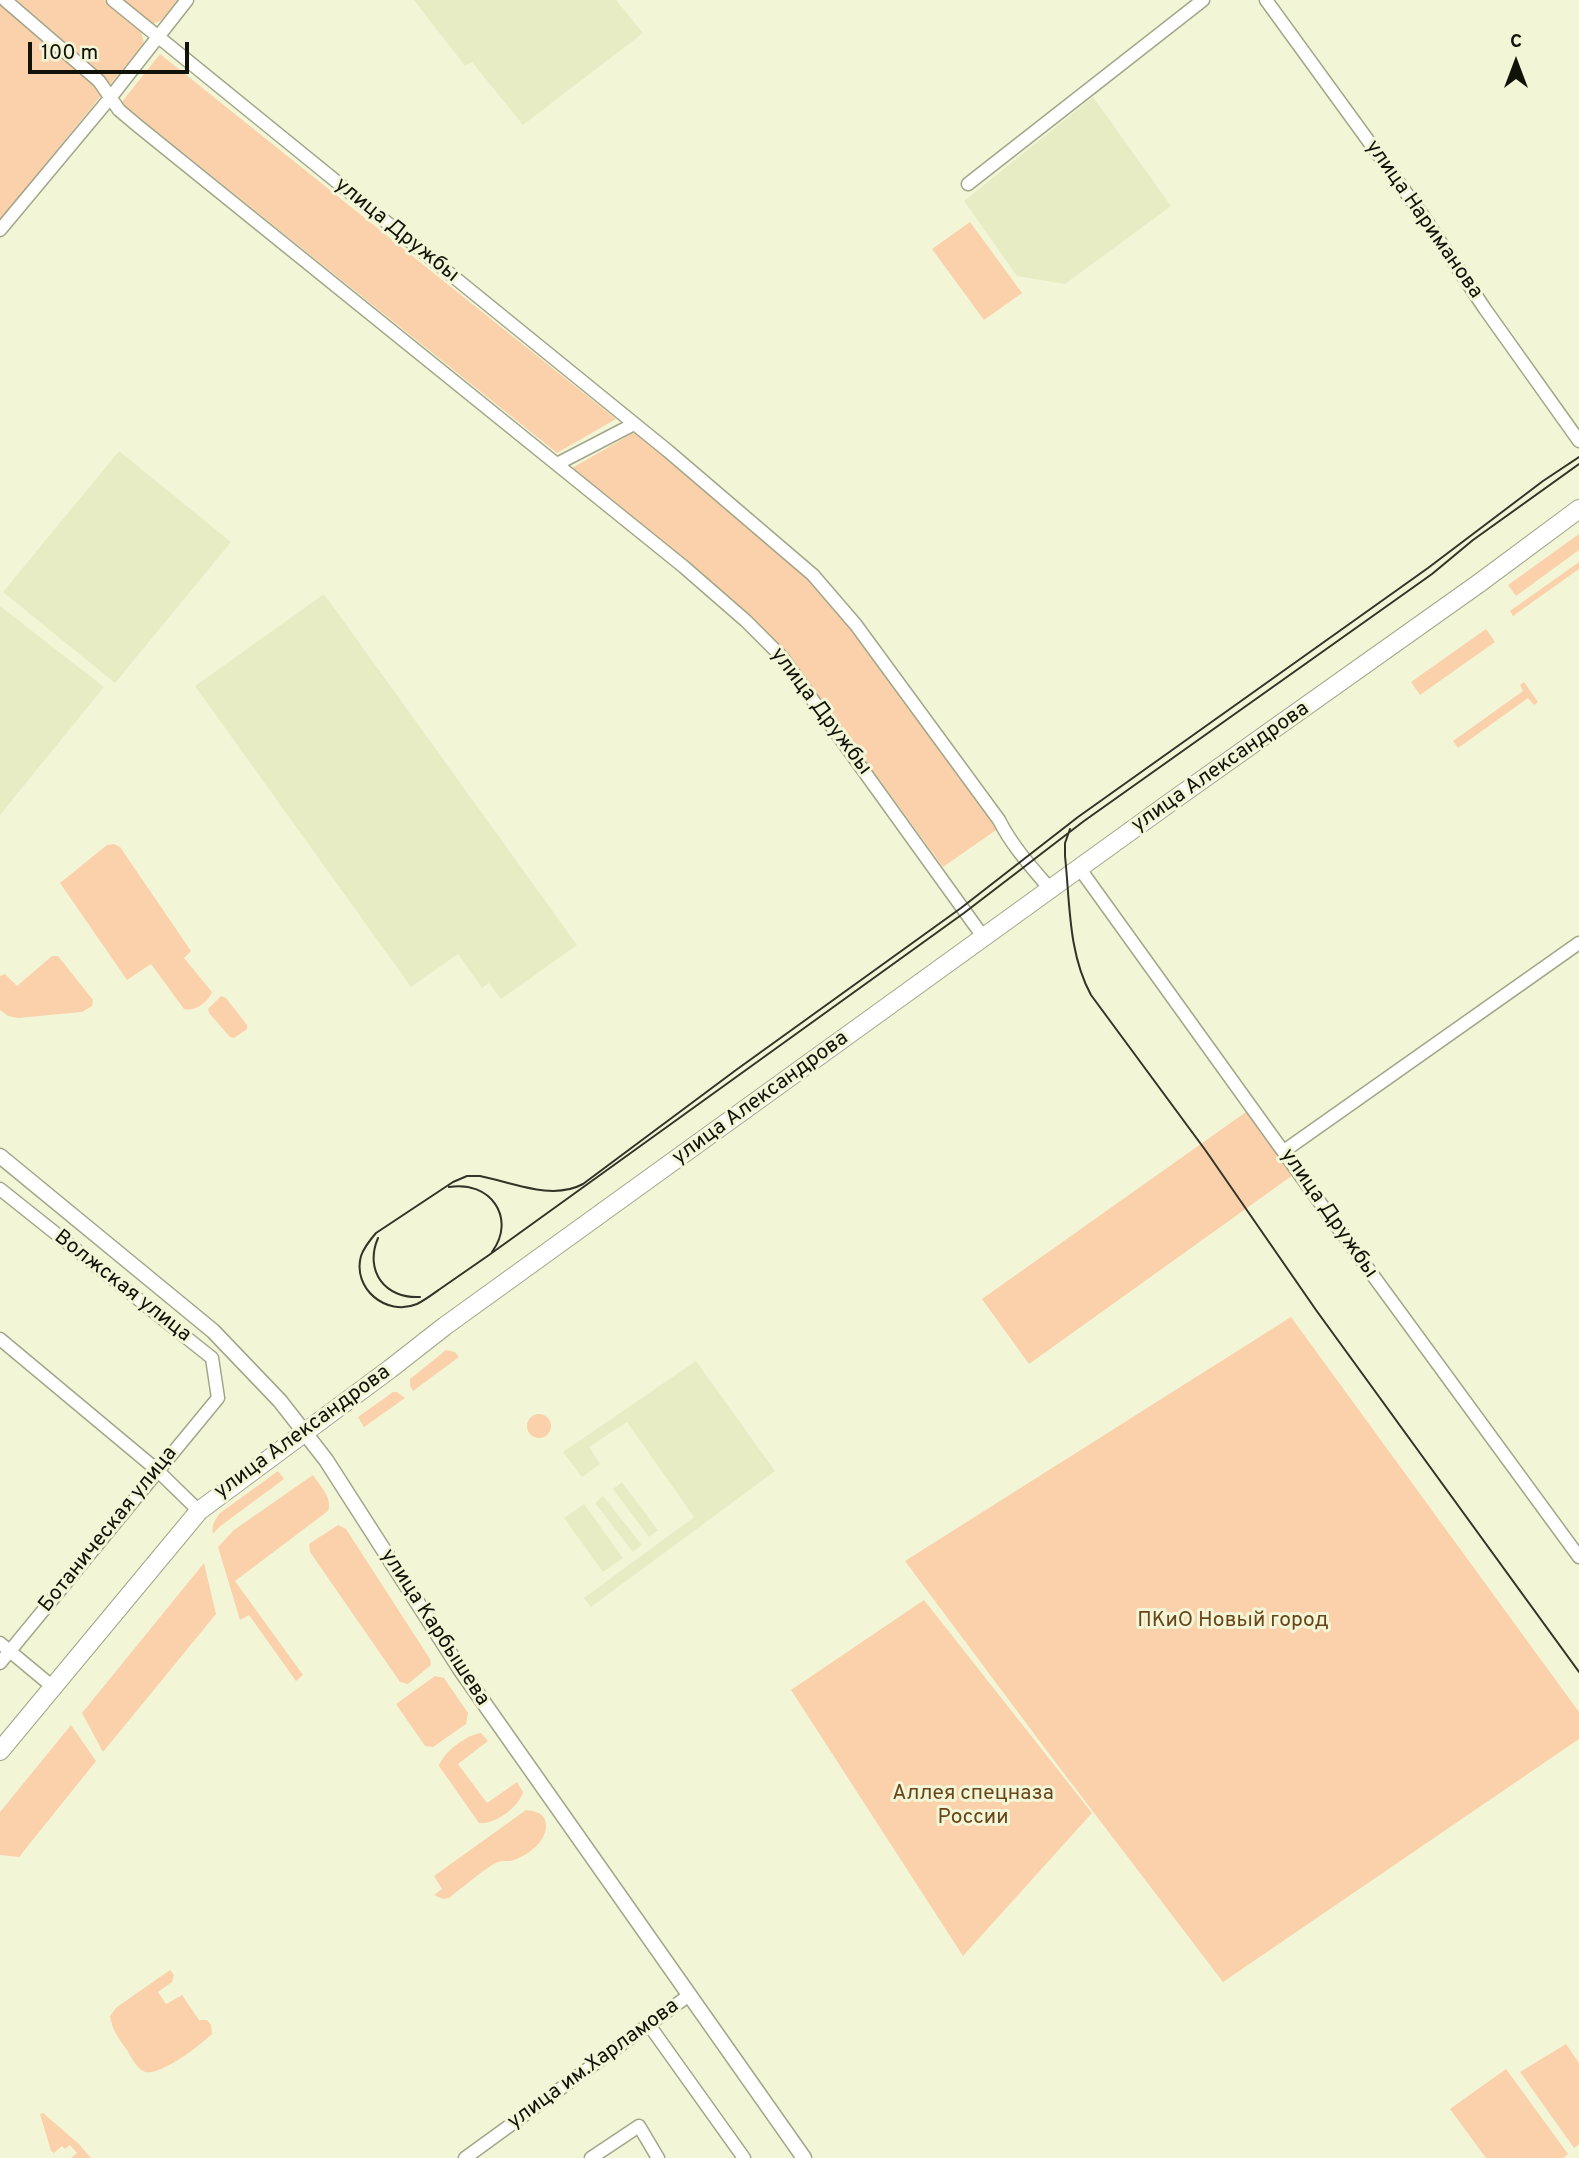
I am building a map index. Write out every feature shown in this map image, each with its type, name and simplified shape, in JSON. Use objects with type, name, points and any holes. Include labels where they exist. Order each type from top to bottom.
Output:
[{"type":"main road","name":"улица Александрова","points":[[0,1751],[199,1511],[456,1318],[1579,509]]},
{"type":"street","name":"улица Дружбы","points":[[5,0],[99,81],[118,110],[684,567],[746,621],[781,656],[984,938]]},
{"type":"street","name":"улица Дружбы","points":[[113,0],[733,505],[813,575],[856,625],[999,820],[1024,860],[1051,890]]},
{"type":"street","points":[[0,230],[187,0]]},
{"type":"street","points":[[968,184],[1203,0]]},
{"type":"street","name":"улица Нариманова","points":[[1266,0],[1399,182],[1579,441]]},
{"type":"street","points":[[557,464],[634,424]]},
{"type":"street","name":"улица Дружбы","points":[[1080,869],[1391,1302],[1579,1557]]},
{"type":"street","points":[[1284,1151],[1579,943]]},
{"type":"street","name":"улица Карбышева","points":[[0,1156],[213,1331],[280,1401],[305,1432],[326,1460],[452,1657],[804,2158]]},
{"type":"street","name":"Волжская улица","points":[[0,1189],[212,1358],[218,1398]]},
{"type":"street","points":[[0,1339],[157,1470],[199,1511]]},
{"type":"street","name":"Ботаническая улица","points":[[0,1663],[5,1647],[218,1398]]},
{"type":"street","points":[[5,1647],[53,1687]]},
{"type":"street","name":"улица им.Харламова","points":[[465,2158],[688,1996]]},
{"type":"street","points":[[649,2025],[744,2158]]},
{"type":"street","points":[[591,2158],[639,2126],[658,2158]]},
{"type":"shaded area","points":[[414,0],[616,0],[643,33],[523,125],[472,62],[465,66]]},
{"type":"shaded area","points":[[1093,97],[1171,206],[1065,284],[1017,276],[964,201]]},
{"type":"shaded area","points":[[119,451],[231,542],[115,683],[3,592]]},
{"type":"shaded area","points":[[324,594],[577,945],[501,999],[489,983],[482,988],[458,954],[411,987],[195,686]]},
{"type":"shaded area","points":[[0,606],[104,687],[0,815]]},
{"type":"shaded area","points":[[696,1361],[775,1471],[591,1607],[584,1598],[694,1517],[627,1422],[589,1447],[600,1464],[582,1477],[563,1452]]},
{"type":"shaded area","points":[[622,1482],[658,1530],[649,1537],[613,1489]]},
{"type":"shaded area","points":[[603,1496],[642,1545],[633,1552],[595,1503]]},
{"type":"shaded area","points":[[584,1504],[623,1558],[603,1572],[564,1518]]},
{"type":"green space","points":[[0,0],[104,0],[141,31],[144,43],[0,220]]},
{"type":"green space","points":[[121,0],[179,0],[164,18],[151,24]]},
{"type":"green space","points":[[160,54],[616,419],[557,453],[121,103]]},
{"type":"green space","points":[[970,222],[1022,293],[984,320],[932,249]]},
{"type":"green space","points":[[635,432],[809,580],[853,629],[999,828],[943,867],[786,652],[698,571],[572,468]]},
{"type":"green space","points":[[1579,534],[1579,550],[1516,596],[1508,585]]},
{"type":"green space","points":[[1579,562],[1579,569],[1513,616],[1510,611]]},
{"type":"green space","points":[[1486,629],[1495,642],[1420,695],[1411,682]]},
{"type":"green space","points":[[1524,682],[1538,702],[1534,705],[1528,698],[1458,748],[1453,741],[1523,691],[1520,685]]},
{"type":"green space","points":[[107,845],[120,847],[191,951],[184,958],[212,992],[197,1008],[184,1009],[151,964],[127,980],[60,883]]},
{"type":"green space","points":[[52,956],[58,956],[93,1000],[92,1006],[82,1012],[18,1018],[8,1016],[0,1010],[0,976],[5,974],[17,986]]},
{"type":"green space","points":[[221,996],[226,998],[247,1025],[247,1029],[234,1038],[230,1037],[209,1013],[208,1009]]},
{"type":"green space","points":[[1246,1112],[1293,1175],[1029,1364],[982,1299]]},
{"type":"green space","name":"ПКиО Новый город","points":[[1291,1317],[1579,1712],[1579,1739],[1223,1982],[905,1561]]},
{"type":"green space","points":[[446,1350],[455,1352],[459,1357],[413,1391],[410,1379]]},
{"type":"green space","points":[[393,1392],[405,1398],[364,1427],[358,1417]]},
{"type":"green space","points":[[539,1414],[548,1417],[551,1426],[548,1435],[539,1438],[530,1435],[527,1426],[530,1417]]},
{"type":"green space","points":[[278,1471],[284,1479],[213,1534],[213,1525],[220,1513]]},
{"type":"green space","points":[[313,1475],[329,1501],[328,1511],[235,1581],[303,1675],[296,1681],[249,1615],[240,1620],[218,1547],[234,1530]]},
{"type":"green space","points":[[338,1525],[346,1529],[430,1659],[431,1665],[408,1684],[400,1682],[310,1552],[309,1544]]},
{"type":"green space","points":[[204,1563],[216,1614],[103,1752],[82,1713]]},
{"type":"green space","name":"Аллея спецназа России","points":[[924,1600],[1092,1813],[963,1956],[791,1690]]},
{"type":"green space","points":[[435,1676],[444,1678],[468,1713],[466,1724],[433,1747],[425,1746],[396,1704]]},
{"type":"green space","points":[[71,1725],[96,1761],[19,1857],[0,1855],[0,1812]]},
{"type":"green space","points":[[481,1733],[488,1741],[458,1764],[487,1803],[517,1782],[523,1792],[517,1803],[505,1814],[485,1823],[479,1823],[439,1766],[445,1755],[457,1745]]},
{"type":"green space","points":[[526,1810],[537,1812],[545,1820],[545,1833],[532,1850],[514,1860],[500,1861],[493,1865],[449,1898],[443,1899],[434,1895],[442,1889],[434,1876]]},
{"type":"green space","points":[[170,1970],[174,1975],[172,1982],[158,1992],[166,2004],[182,1995],[199,2020],[207,2020],[211,2025],[212,2034],[168,2066],[150,2072],[143,2071],[119,2038],[110,2016],[117,2007]]},
{"type":"green space","points":[[1566,2044],[1579,2063],[1579,2144],[1574,2148],[1520,2072]]},
{"type":"green space","points":[[1506,2069],[1568,2154],[1563,2158],[1486,2158],[1450,2109]]},
{"type":"green space","points":[[43,2113],[91,2158],[71,2158],[77,2153],[70,2145],[65,2149],[62,2146],[54,2153],[51,2151],[40,2114]]},
{"type":"tram line","points":[[1579,457],[1078,817],[961,908],[583,1184],[571,1189],[545,1191],[480,1176],[467,1176],[453,1182],[376,1233],[361,1256],[360,1268],[367,1289],[383,1303],[394,1306],[417,1304],[429,1297],[964,913],[1084,821],[1432,574],[1473,540],[1579,464]]},
{"type":"tram line","points":[[1070,829],[1065,843],[1065,856],[1071,927],[1078,962],[1091,995],[1579,1672]]},
{"type":"tram line","points":[[449,1187],[477,1189],[495,1204],[502,1227],[492,1252]]},
{"type":"tram line","points":[[378,1238],[374,1261],[381,1281],[397,1293],[420,1297]]}]
